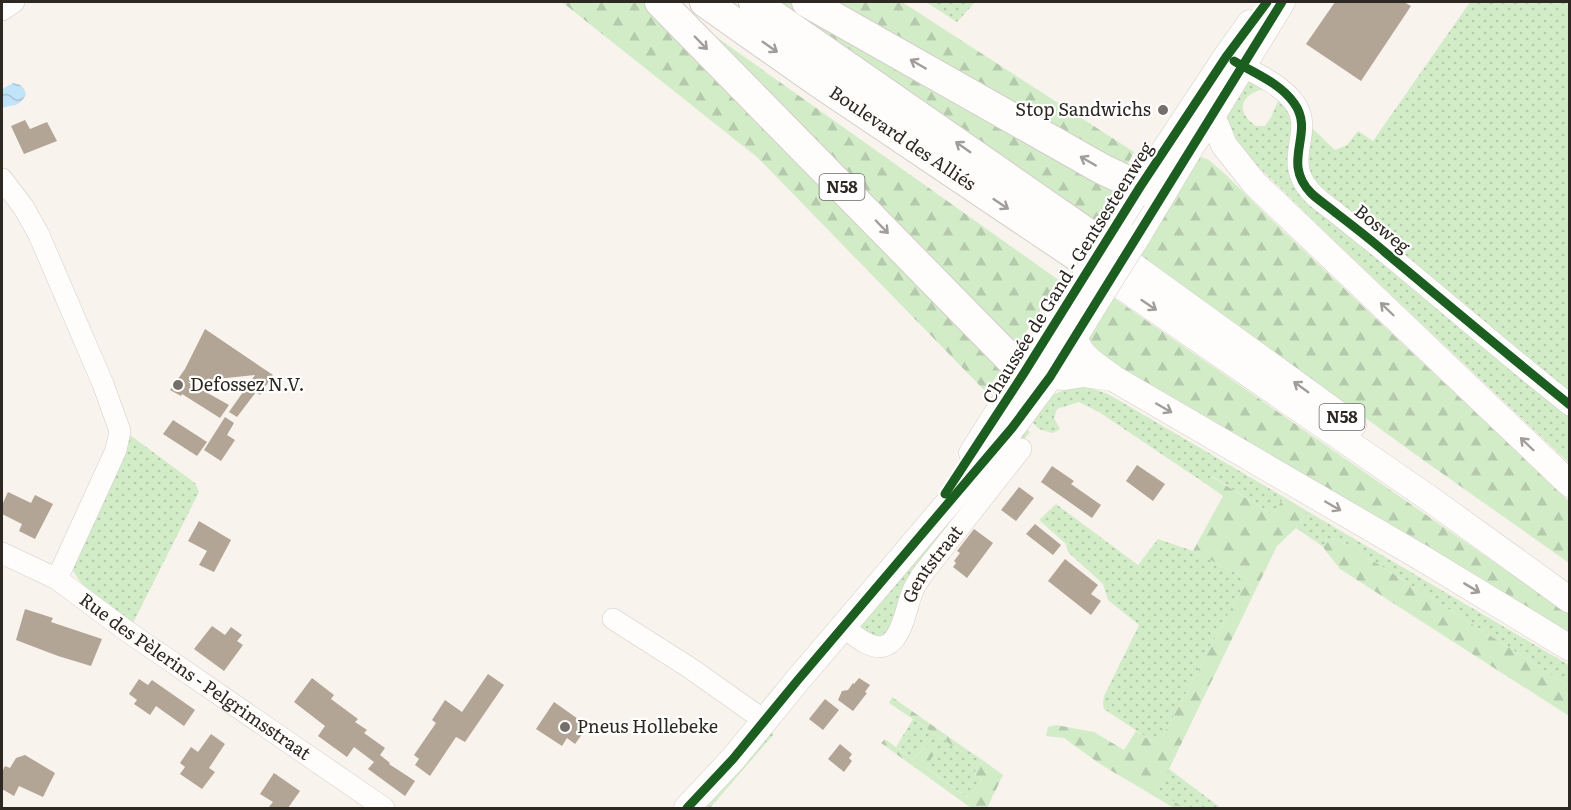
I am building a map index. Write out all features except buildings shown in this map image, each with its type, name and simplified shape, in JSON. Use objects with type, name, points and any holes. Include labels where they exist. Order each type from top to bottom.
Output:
[{"type":"highway","name":"N58","points":[[660,2],[1037,375]]},
{"type":"highway","name":"Boulevard des Alliés","points":[[705,2],[820,83],[1110,259]]},
{"type":"highway","name":"Boulevard des Alliés","points":[[754,2],[1110,259]]},
{"type":"highway","points":[[807,2],[1102,169],[1142,201]]},
{"type":"main road","name":"Chaussée de Gand - Gentsesteenweg","points":[[687,808],[733,759],[897,562],[949,488],[1037,375],[1072,323],[1110,259],[1142,201],[1162,155],[1234,61],[1267,2]]},
{"type":"main road","points":[[1282,2],[1234,61],[1209,122],[1192,145],[1142,201],[1072,323],[1082,352],[1113,378],[1422,558],[1569,648]]},
{"type":"main road","points":[[1209,122],[1216,125],[1224,145],[1255,184]]},
{"type":"main road","points":[[1162,155],[1178,147],[1192,145],[1212,152],[1255,184],[1569,484]]},
{"type":"main road","name":"N58","points":[[1110,259],[1569,581]]},
{"type":"main road","name":"N58","points":[[1110,259],[1430,499],[1569,600]]},
{"type":"main road","points":[[1037,375],[1065,377],[1084,374],[1113,378]]},
{"type":"street","points":[[2,10],[14,2]]},
{"type":"street","name":"Bosweg","points":[[1234,61],[1275,85],[1295,104],[1302,120],[1297,156],[1299,172],[1302,182],[1312,193],[1569,405]]},
{"type":"street","points":[[2,180],[24,208],[39,235],[103,384],[120,431],[116,450],[57,579]]},
{"type":"street","name":"Gentstraat","points":[[843,627],[867,644],[878,647],[893,642],[900,631],[921,576],[1021,449]]},
{"type":"street","name":"Rue des Pèlerins - Pelgrimsstraat","points":[[2,553],[57,579],[130,634],[384,808]]},
{"type":"street","points":[[613,619],[690,668],[765,721]]},
{"type":"green space","points":[[562,2],[667,2],[1060,281],[986,392],[758,158]]},
{"type":"green space","points":[[760,2],[902,2],[1134,152],[1100,217],[1087,232]]},
{"type":"green space","points":[[926,2],[975,2],[957,22]]},
{"type":"green space","points":[[1470,2],[1569,2],[1569,396],[1336,205],[1308,174],[1309,125],[1335,150],[1347,145],[1358,131],[1373,141]]},
{"type":"green space","points":[[1253,80],[1265,88],[1246,98],[1243,111],[1256,126],[1265,126],[1280,97],[1292,109],[1294,177],[1569,413],[1569,463],[1239,148],[1227,124],[1226,113],[1246,81]]},
{"type":"green space","points":[[1201,157],[1209,160],[1226,175],[1569,501],[1569,563],[1138,253],[1192,164]]},
{"type":"green space","points":[[1111,296],[1569,614],[1569,633],[1271,460],[1086,347],[1086,333]]},
{"type":"green space","points":[[1082,385],[1108,394],[1284,497],[1273,515],[1212,476],[1206,484],[1099,412],[1079,402],[1057,409],[1054,418],[1060,429],[1053,433],[1035,425],[1031,419],[1050,396]]},
{"type":"green space","points":[[1023,427],[1030,432],[934,553],[896,630],[881,643],[858,627]]},
{"type":"green space","points":[[130,435],[195,483],[199,492],[131,627],[83,585],[72,568],[97,506]]},
{"type":"green space","points":[[1211,476],[1273,515],[1284,497],[1307,511],[1296,528],[1277,546],[1169,769],[1155,790],[1185,808],[1174,808],[1100,764],[1064,738],[1046,736],[1048,727],[1056,725],[1094,732],[1124,750],[1136,731],[1158,745],[1247,579],[1193,551],[1223,496],[1206,484]]},
{"type":"green space","points":[[1056,504],[1138,565],[1158,539],[1193,551],[1247,579],[1158,745],[1104,709],[1104,696],[1139,625],[1108,600],[1103,584],[1068,552],[1066,544],[1039,520]]},
{"type":"green space","points":[[1307,511],[1569,665],[1569,686],[1345,543],[1333,539],[1322,546],[1296,528]]},
{"type":"green space","points":[[1333,539],[1345,543],[1569,686],[1569,716],[1340,569],[1322,546]]},
{"type":"green space","points":[[892,697],[966,749],[962,752],[889,703]]},
{"type":"green space","points":[[913,719],[962,752],[966,749],[981,759],[974,774],[982,780],[968,798],[924,766],[925,746],[913,760],[896,747]]},
{"type":"green space","points":[[770,732],[774,734],[710,808],[702,808]]},
{"type":"green space","points":[[885,739],[913,760],[925,746],[931,747],[936,752],[925,767],[968,798],[982,780],[974,774],[981,759],[1003,775],[987,808],[971,808],[881,743]]},
{"type":"green space","points":[[1169,769],[1221,808],[1185,808],[1154,790]]},
{"type":"water","points":[[13,83],[22,86],[26,94],[18,104],[2,108],[2,89]]},
{"type":"cycle path","points":[[945,494],[1024,373],[1140,187],[1226,57],[1267,2]]},
{"type":"cycle path","points":[[687,808],[733,759],[1012,428],[1050,377],[1282,2]]},
{"type":"cycle path","points":[[1234,61],[1274,84],[1294,103],[1300,114],[1302,125],[1298,170],[1302,181],[1311,193],[1570,405]]},
{"type":"place","name":"Stop Sandwichs","points":[[1163,110]]},
{"type":"place","name":"Defossez N.V.","points":[[178,385]]},
{"type":"place","name":"Pneus Hollebeke","points":[[565,727]]}]
